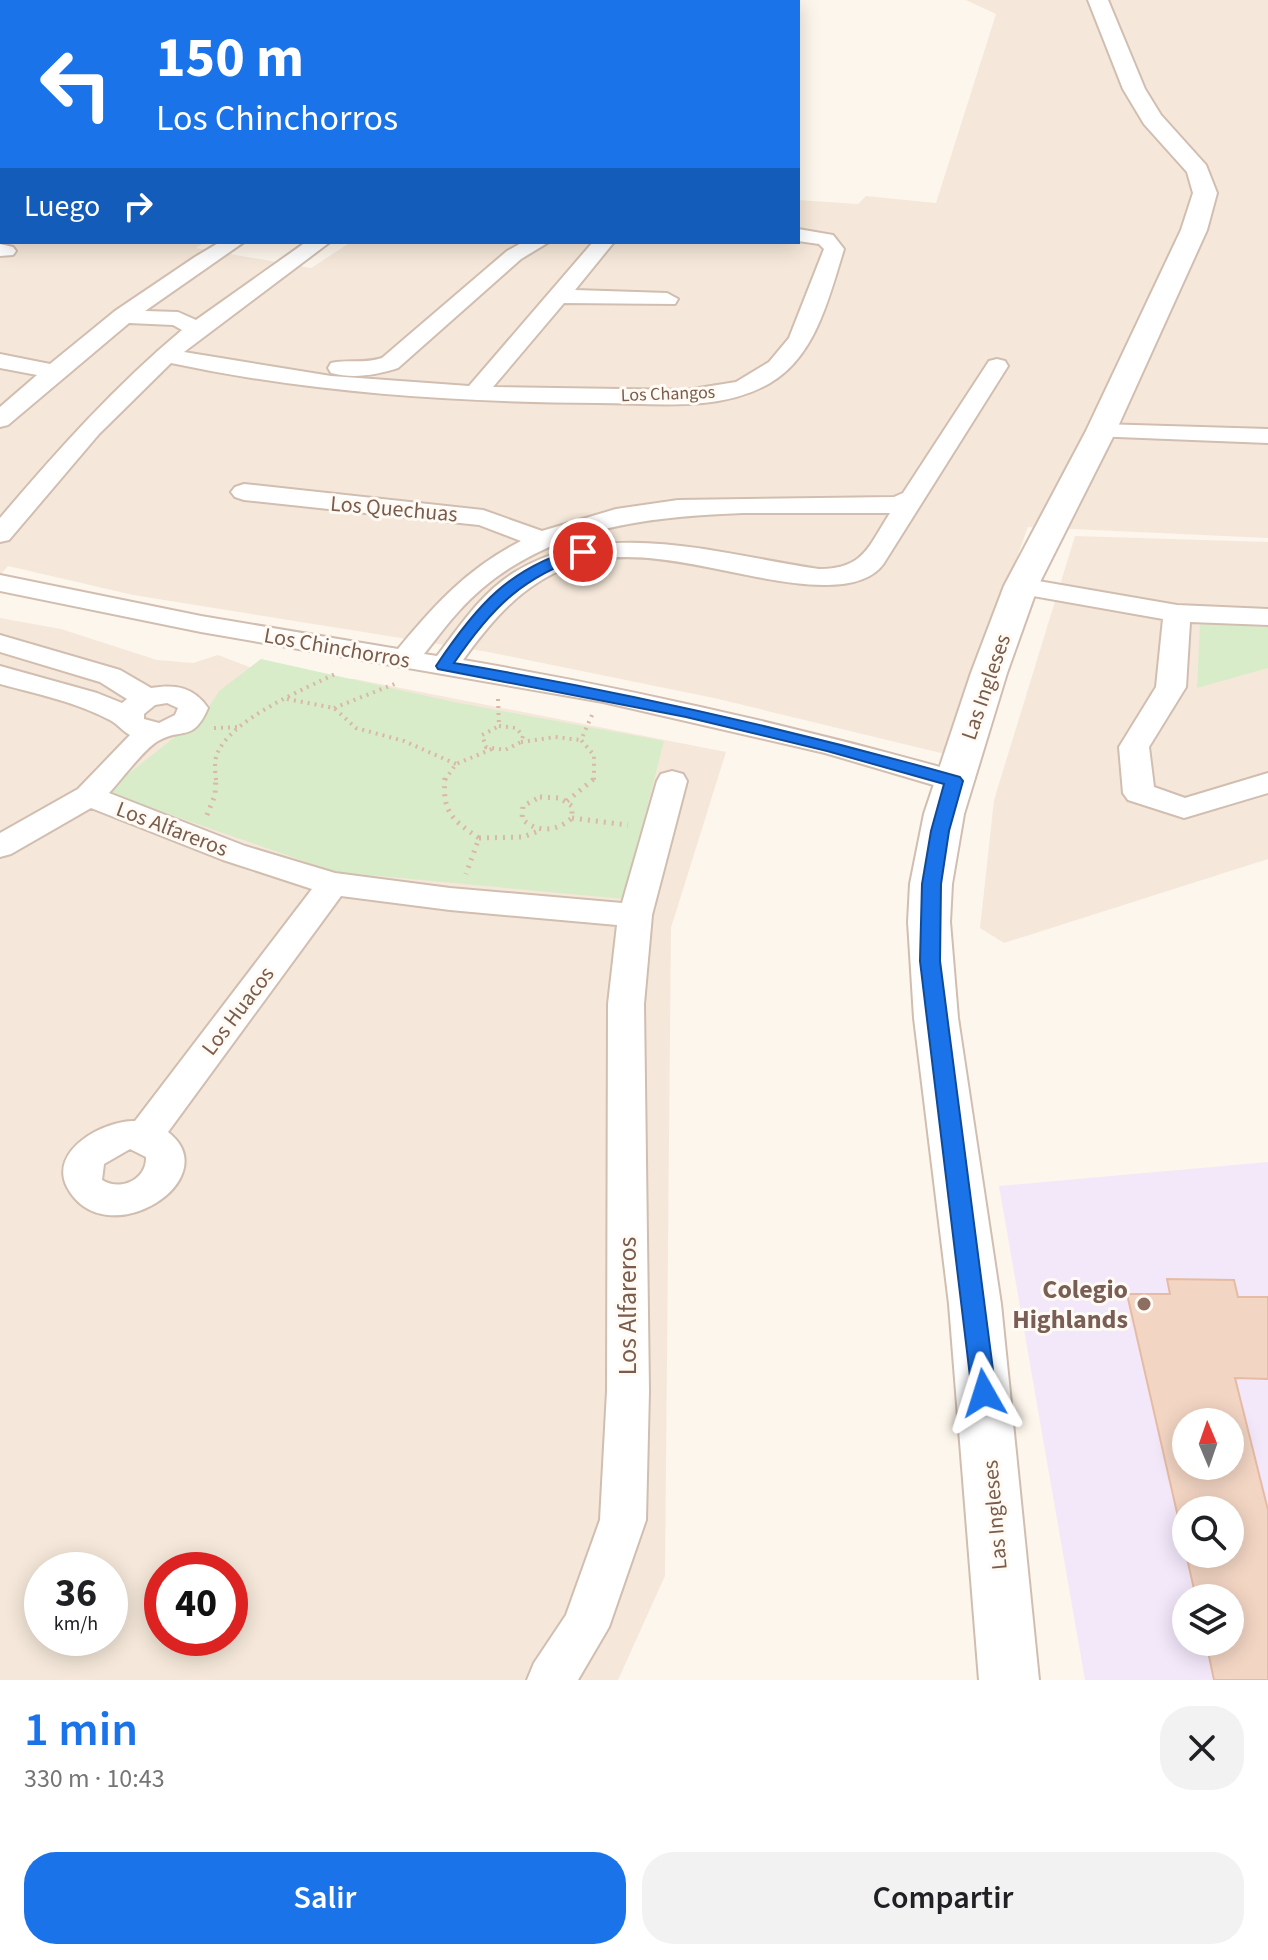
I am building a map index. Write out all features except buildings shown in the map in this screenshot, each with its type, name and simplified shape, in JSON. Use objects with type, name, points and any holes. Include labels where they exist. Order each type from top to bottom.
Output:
[{"type":"street","name":"Las Ingleses","points":[[1009,1680],[975,1304],[930,961],[931,884],[939,837],[954,781],[1021,586],[1101,431],[1194,230],[1205,193],[1198,170],[1152,119],[1134,89],[1098,0]]},
{"type":"street","name":"Los Changos","points":[[184,342],[262,375],[385,389],[475,394],[681,396],[719,393],[761,379],[782,363],[801,339],[834,249],[826,239],[800,235]]},
{"type":"street","points":[[0,420],[53,372],[123,316],[231,244]]},
{"type":"street","points":[[0,534],[122,396],[184,342],[273,273],[317,244]]},
{"type":"street","points":[[385,389],[384,375],[390,363],[514,255],[535,244]]},
{"type":"street","points":[[475,394],[602,244]]},
{"type":"street","points":[[558,296],[667,299]]},
{"type":"street","points":[[123,316],[178,319],[184,342]]},
{"type":"street","points":[[184,342],[248,355],[354,370],[372,369],[390,363]]},
{"type":"street","points":[[0,361],[53,372]]},
{"type":"street","points":[[444,666],[475,620],[515,583],[548,563],[583,552],[622,549],[705,558],[794,574],[840,577],[863,570],[871,563],[997,366]]},
{"type":"street","points":[[0,384],[31,392]]},
{"type":"street","points":[[1101,431],[1268,436]]},
{"type":"street","name":"Los Quechuas","points":[[244,492],[483,518],[541,540]]},
{"type":"street","points":[[404,660],[435,619],[474,580],[541,540],[616,515],[699,505],[891,506],[912,498]]},
{"type":"street","points":[[855,507],[880,515],[887,522],[890,532]]},
{"type":"street","points":[[616,515],[614,532],[622,549]]},
{"type":"street","name":"Los Chinchorros","points":[[0,583],[404,660],[603,693],[832,746],[954,781]]},
{"type":"street","points":[[1021,586],[1177,613],[1268,617]]},
{"type":"street","points":[[1177,613],[1171,687],[1134,747],[1139,793],[1184,808],[1268,783]]},
{"type":"street","points":[[0,643],[110,676],[141,716]]},
{"type":"street","points":[[0,675],[141,716]]},
{"type":"street","name":"Los Alfareros","points":[[0,847],[89,796],[141,716]]},
{"type":"street","name":"Los Alfareros","points":[[551,1680],[585,1627],[623,1520],[628,1391],[626,1004],[635,915],[672,781]]},
{"type":"street","name":"Los Alfareros","points":[[89,796],[198,839],[333,884],[635,915]]},
{"type":"street","name":"Los Huacos","points":[[144,1137],[333,884]]},
{"type":"path","points":[[198,839],[216,792],[216,756],[221,747],[241,727],[286,699],[373,654]]},
{"type":"path","points":[[286,699],[334,708],[444,666]]},
{"type":"path","points":[[581,740],[603,693]]},
{"type":"path","points":[[334,708],[356,728],[404,741],[456,764]]},
{"type":"path","points":[[492,749],[481,739],[485,731],[492,727],[503,725],[516,728],[523,736],[521,742]]},
{"type":"path","points":[[542,829],[522,819],[523,806],[540,797],[567,801],[595,779],[594,755],[581,740],[555,737],[521,742],[505,750],[492,749],[456,764],[445,778],[444,800],[454,821],[479,838],[523,837],[542,829],[561,827],[572,818],[574,812],[567,801]]},
{"type":"path","points":[[572,818],[661,828]]},
{"type":"path","points":[[457,899],[479,838]]},
{"type":"shaded area","points":[[966,0],[1268,0],[1268,538],[1028,527],[945,754],[714,698],[488,652],[133,595],[8,566],[0,575],[0,244],[202,244],[196,248],[311,268],[348,244],[800,244],[800,200],[858,204],[866,196],[936,203],[996,14]]},
{"type":"shaded area","points":[[1075,536],[1268,542],[1268,859],[1004,943],[980,928],[994,800]]},
{"type":"shaded area","points":[[0,618],[61,629],[157,660],[193,663],[218,655],[270,675],[355,679],[726,752],[671,928],[665,1576],[618,1680],[0,1680]]},
{"type":"shaded area","name":"Colegio Highlands","points":[[1268,1162],[1268,1680],[1085,1680],[999,1186]]},
{"type":"green space","points":[[1200,624],[1268,627],[1268,668],[1197,688]]},
{"type":"green space","points":[[261,659],[454,702],[664,741],[624,899],[335,872],[105,792],[185,729],[208,708],[219,691]]},
{"type":"place","name":"Colegio Highlands","points":[[1144,1304]]},
{"type":"route","points":[[583,552],[548,563],[501,593],[475,620],[444,666],[594,692],[686,712],[832,746],[954,781],[940,831],[931,884],[930,961],[984,1393]]}]
